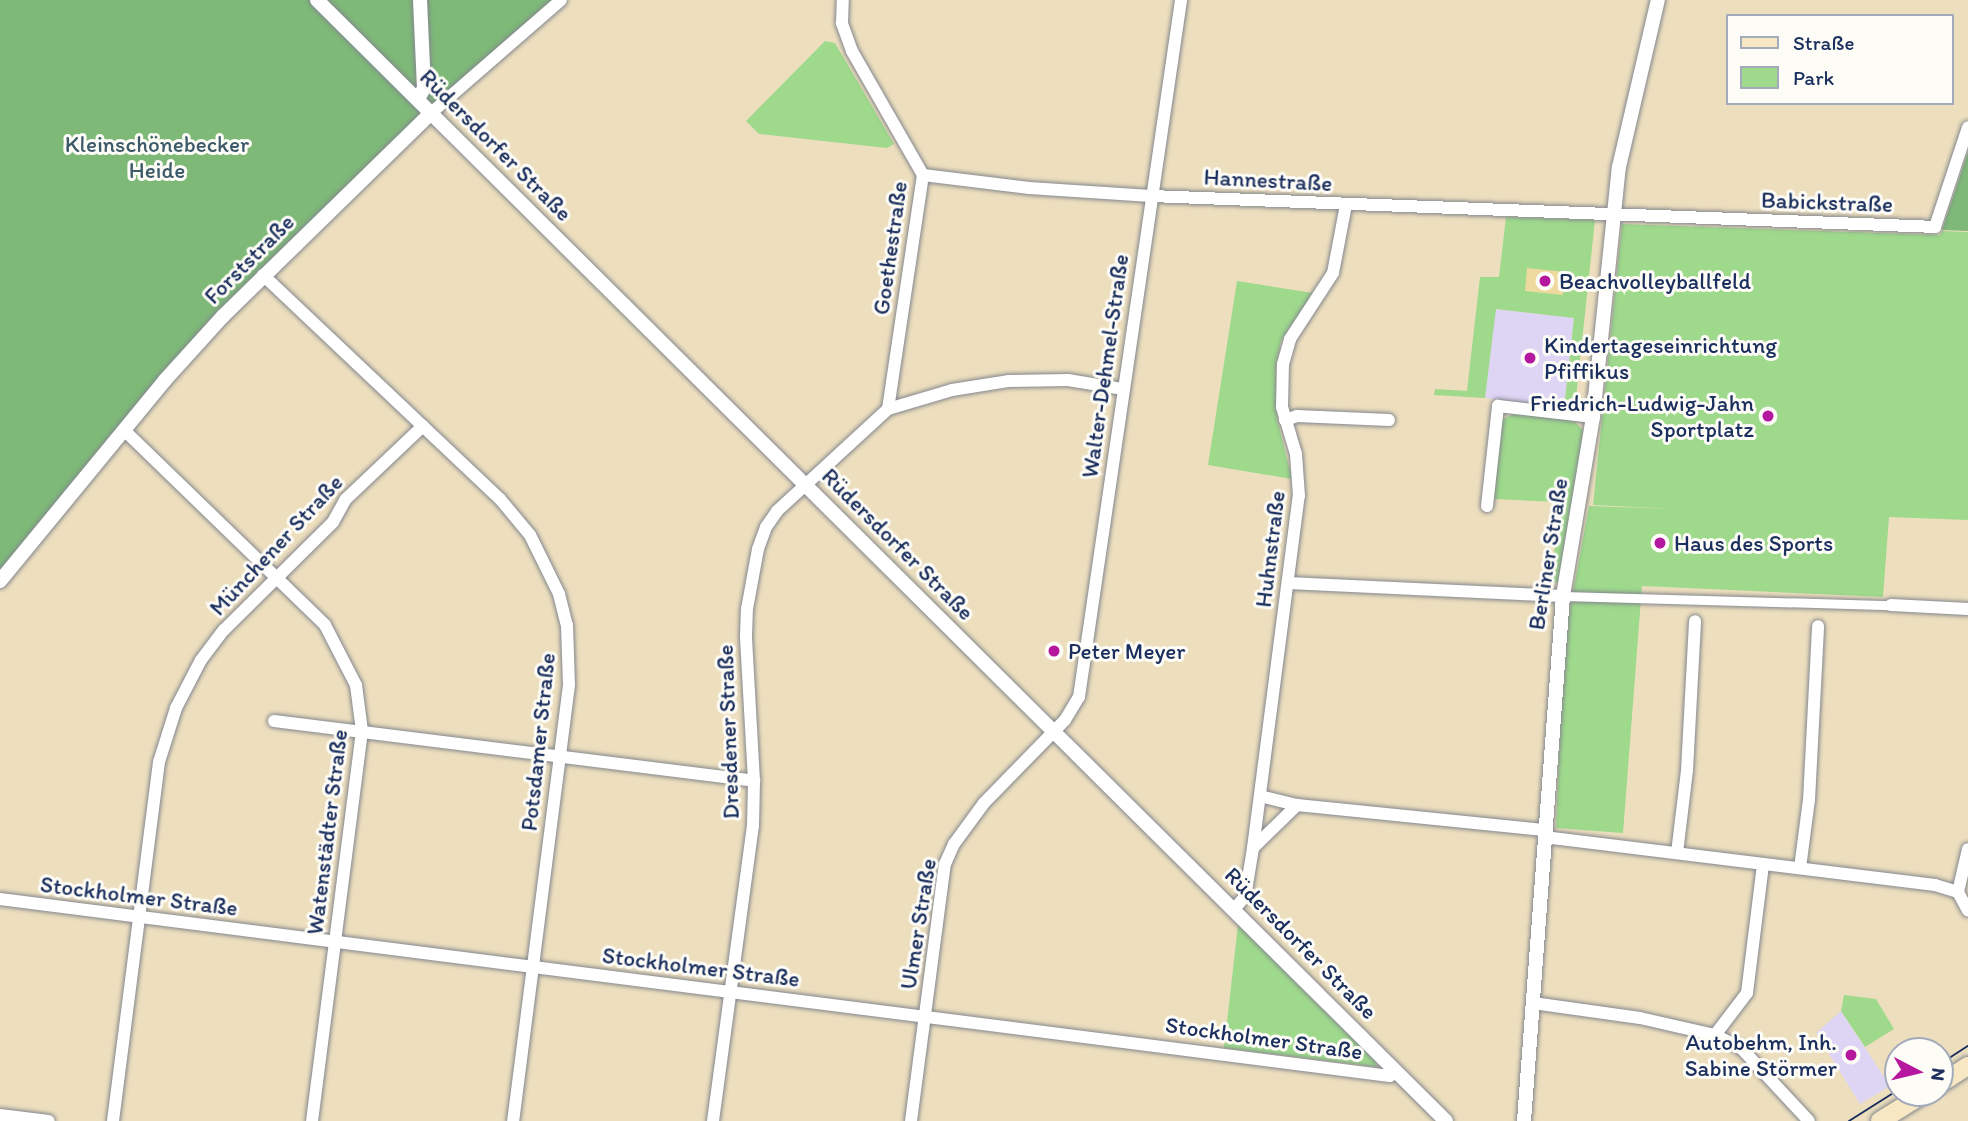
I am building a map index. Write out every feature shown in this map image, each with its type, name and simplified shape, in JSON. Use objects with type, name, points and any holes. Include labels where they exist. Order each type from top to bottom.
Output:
[{"type":"main road","points":[[1880,1121],[1902,1107]]},
{"type":"street","name":"Rüdersdorfer Straße","points":[[317,0],[1235,908],[1446,1121]]},
{"type":"street","points":[[418,99],[424,88],[420,0]]},
{"type":"street","name":"Forststraße","points":[[0,581],[165,380],[263,275],[431,113],[561,0]]},
{"type":"street","name":"Goethestraße","points":[[843,0],[842,23],[852,51],[923,175],[888,409]]},
{"type":"street","name":"Walter-Dehmel-Straße","points":[[1054,731],[1075,707],[1079,697],[1181,0]]},
{"type":"street","name":"Berliner Straße","points":[[1524,1121],[1563,596],[1593,417],[1619,167],[1658,0]]},
{"type":"street","name":"Babickstraße","points":[[1612,215],[1935,227],[1968,127]]},
{"type":"street","name":"Hannestraße","points":[[923,175],[1029,188],[1151,196],[1612,215]]},
{"type":"street","name":"Huhnstraße","points":[[1235,908],[1245,897],[1253,848],[1299,482],[1296,454],[1285,420],[1281,391],[1286,352],[1296,329],[1327,286],[1333,273],[1346,205]]},
{"type":"street","name":"Potsdamer Straße","points":[[263,275],[500,499],[530,535],[551,573],[567,625],[570,658],[561,757],[513,1121]]},
{"type":"street","points":[[805,483],[888,409],[952,390],[1009,381],[1068,380],[1123,389]]},
{"type":"street","points":[[1487,506],[1498,405],[1593,417]]},
{"type":"street","points":[[1285,420],[1297,416],[1389,420]]},
{"type":"street","name":"Münchener Straße","points":[[113,1121],[159,762],[176,708],[201,660],[224,630],[333,522],[346,499],[423,426]]},
{"type":"street","name":"Watenstädter Straße","points":[[124,430],[325,625],[356,685],[362,731],[312,1121]]},
{"type":"street","name":"Dresdener Straße","points":[[713,1121],[753,826],[754,781],[746,636],[751,579],[766,527],[805,483]]},
{"type":"street","points":[[1288,583],[1563,596],[1891,604],[1968,609]]},
{"type":"street","points":[[1677,853],[1687,771],[1695,621]]},
{"type":"street","points":[[1800,868],[1809,800],[1818,626]]},
{"type":"street","points":[[274,721],[754,781]]},
{"type":"street","name":"Ulmer Straße","points":[[911,1121],[945,864],[954,844],[984,803],[1054,731]]},
{"type":"street","points":[[1260,796],[1297,805],[1544,833],[1677,853],[1935,885],[1958,892]]},
{"type":"street","points":[[1253,848],[1297,805]]},
{"type":"street","points":[[1968,849],[1958,892],[1968,911]]},
{"type":"street","points":[[1715,1035],[1747,993],[1763,864]]},
{"type":"street","name":"Stockholmer Straße","points":[[0,900],[1390,1076],[1395,1071]]},
{"type":"street","points":[[1533,1003],[1640,1018],[1715,1035],[1742,1049],[1809,1121]]},
{"type":"street","points":[[0,1115],[49,1121]]},
{"type":"shaded area","name":"Kindertageseinrichtung Pfiffikus","points":[[1495,309],[1574,318],[1564,408],[1485,398]]},
{"type":"shaded area","points":[[1841,1011],[1884,1077],[1884,1090],[1860,1104],[1816,1033]]},
{"type":"green space","name":"Kleinschönebecker Heide","points":[[0,0],[556,0],[363,170],[0,574]]},
{"type":"green space","points":[[825,41],[835,43],[894,144],[887,148],[759,134],[746,121]]},
{"type":"green space","points":[[1968,152],[1968,231],[1942,230]]},
{"type":"green space","points":[[1506,217],[1595,220],[1575,407],[1564,408],[1574,318],[1496,309],[1485,398],[1434,395],[1435,389],[1467,391],[1480,277],[1499,277]]},
{"type":"green space","name":"Friedrich-Ludwig-Jahn Sportplatz","points":[[1622,224],[1940,235],[1942,231],[1968,232],[1968,520],[1889,517],[1883,597],[1642,586],[1623,833],[1556,828],[1562,683],[1569,614],[1589,506],[1676,509],[1593,505]]},
{"type":"green space","points":[[1237,281],[1313,293],[1281,341],[1276,366],[1277,418],[1292,479],[1208,465]]},
{"type":"green space","points":[[1516,413],[1572,419],[1585,432],[1561,582],[1552,583],[1558,502],[1493,499],[1501,420]]},
{"type":"green space","points":[[1238,925],[1375,1060],[1377,1067],[1224,1048]]},
{"type":"green space","points":[[1844,995],[1876,999],[1894,1029],[1865,1047],[1841,1011]]},
{"type":"sand","name":"Beachvolleyballfeld","points":[[1527,268],[1566,272],[1563,295],[1525,291]]},
{"type":"tram line","points":[[1954,1055],[1968,1046]]},
{"type":"tram line","points":[[1849,1121],[1884,1099]]},
{"type":"place","name":"Beachvolleyballfeld","points":[[1545,281]]},
{"type":"place","name":"Kindertageseinrichtung Pfiffikus","points":[[1530,358]]},
{"type":"place","name":"Friedrich-Ludwig-Jahn Sportplatz","points":[[1768,416]]},
{"type":"place","name":"Haus des Sports","points":[[1660,543]]},
{"type":"place","name":"Peter Meyer","points":[[1054,651]]},
{"type":"place","name":"Autobehm, Inh. Sabine Störmer","points":[[1851,1055]]}]
